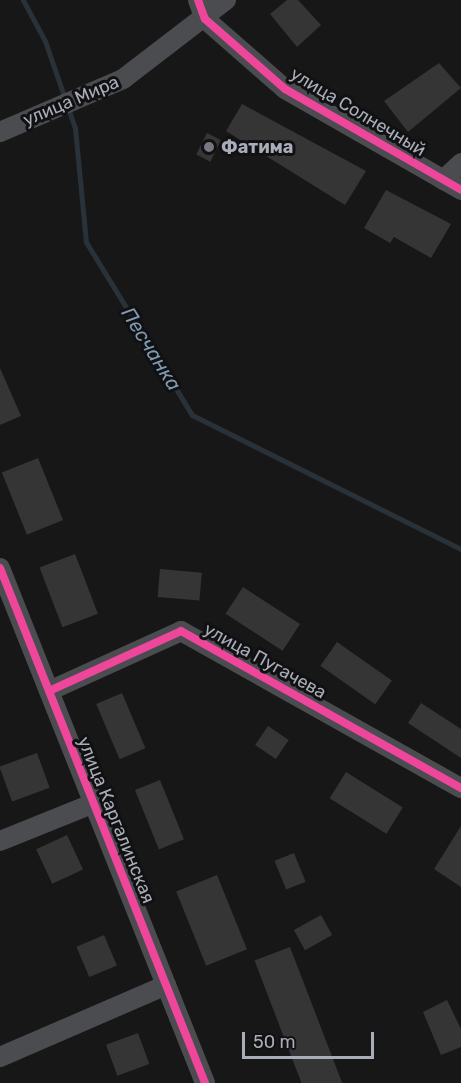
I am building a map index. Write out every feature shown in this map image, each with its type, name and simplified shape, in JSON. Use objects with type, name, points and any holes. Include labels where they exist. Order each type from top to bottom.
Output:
[{"type":"street","name":"улица Солнечный","points":[[198,0],[205,19],[285,89],[461,190]]},
{"type":"street","name":"улица Мира","points":[[0,132],[123,80],[205,19],[226,0]]},
{"type":"street","points":[[443,180],[461,163]]},
{"type":"street","name":"улица Каргалинская","points":[[0,568],[205,1083]]},
{"type":"street","name":"улица Пугачева","points":[[49,691],[181,631],[461,788]]},
{"type":"street","points":[[0,841],[94,803]]},
{"type":"street","points":[[0,1058],[166,986]]},
{"type":"building","points":[[287,0],[298,0],[321,25],[297,47],[270,14]]},
{"type":"building","points":[[439,63],[461,88],[408,132],[384,101]]},
{"type":"building","points":[[242,104],[366,171],[345,205],[226,131]]},
{"type":"building","name":"Фатима","points":[[207,133],[221,140],[210,162],[196,154]]},
{"type":"building","points":[[386,190],[451,224],[431,258],[394,237],[390,243],[364,228]]},
{"type":"building","points":[[0,368],[21,416],[0,425]]},
{"type":"building","points":[[38,458],[63,520],[27,535],[2,473]]},
{"type":"building","points":[[75,554],[98,614],[62,627],[40,568]]},
{"type":"building","points":[[160,569],[202,573],[199,601],[158,597]]},
{"type":"building","points":[[243,587],[300,624],[283,651],[226,614]]},
{"type":"building","points":[[337,642],[392,680],[375,704],[320,666]]},
{"type":"building","points":[[122,693],[145,748],[120,759],[96,704]]},
{"type":"building","points":[[421,703],[461,729],[461,758],[408,723]]},
{"type":"building","points":[[268,726],[289,740],[276,759],[255,745]]},
{"type":"building","points":[[37,753],[50,788],[12,801],[0,766]]},
{"type":"building","points":[[346,772],[403,808],[386,834],[330,798]]},
{"type":"building","points":[[160,780],[184,839],[159,849],[135,790]]},
{"type":"building","points":[[461,826],[461,887],[434,869]]},
{"type":"building","points":[[67,835],[83,869],[52,884],[36,849]]},
{"type":"building","points":[[294,853],[306,882],[286,890],[275,861]]},
{"type":"building","points":[[217,875],[247,949],[206,966],[176,891]]},
{"type":"building","points":[[321,915],[332,935],[305,950],[294,930]]},
{"type":"building","points":[[104,935],[117,965],[89,977],[76,947]]},
{"type":"building","points":[[290,947],[342,1083],[302,1083],[255,961]]},
{"type":"building","points":[[447,1000],[461,1029],[461,1047],[441,1055],[423,1012]]},
{"type":"building","points":[[138,1033],[149,1064],[117,1076],[106,1045]]},
{"type":"waterway","name":"Песчанка","points":[[23,0],[45,41],[75,128],[86,242],[192,415],[461,549]]},
{"type":"cycle path","points":[[198,0],[205,19],[285,89],[461,190]]},
{"type":"cycle path","points":[[0,568],[205,1083]]},
{"type":"cycle path","points":[[49,691],[181,631],[461,788]]},
{"type":"place","name":"Фатима","points":[[209,147]]}]
